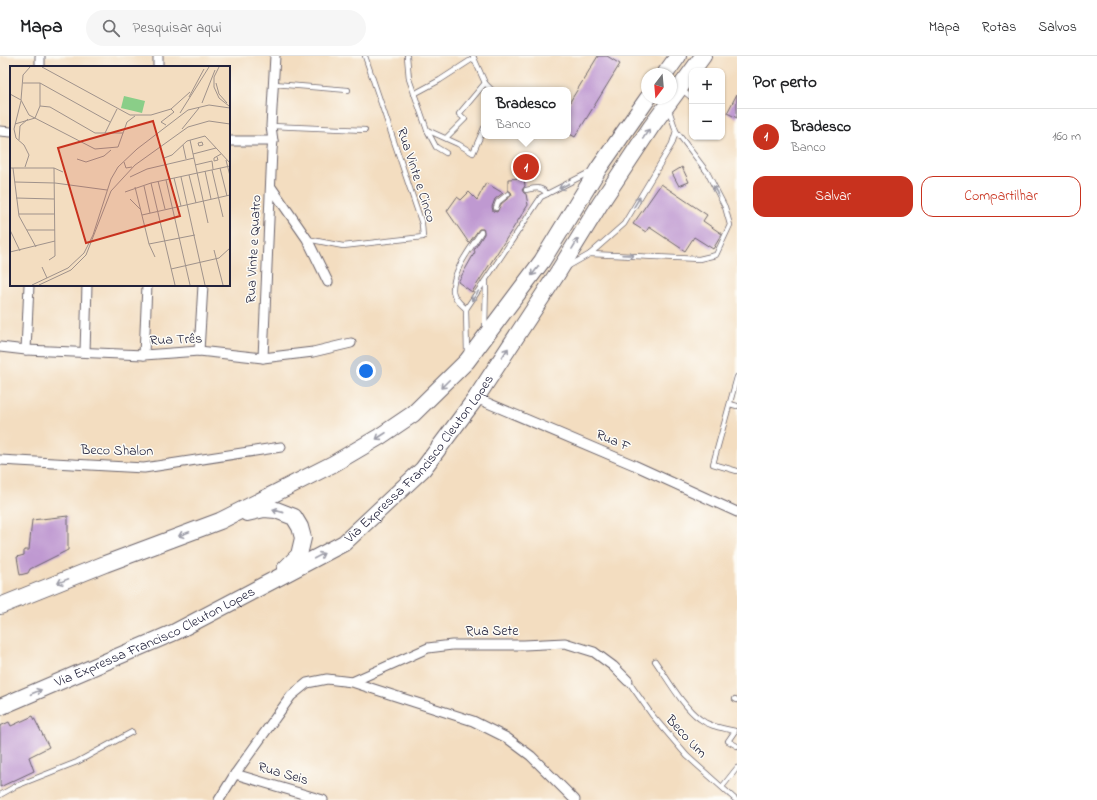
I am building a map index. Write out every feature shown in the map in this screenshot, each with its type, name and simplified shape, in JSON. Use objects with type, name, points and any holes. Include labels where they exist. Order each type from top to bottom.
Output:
[{"type":"highway","points":[[669,68],[678,56]]},
{"type":"highway","name":"Via Expressa Francisco Cleuton Lopes","points":[[695,68],[703,56]]},
{"type":"highway","name":"Via Expressa Francisco Cleuton Lopes","points":[[677,91],[689,76]]},
{"type":"highway","name":"Via Expressa Francisco Cleuton Lopes","points":[[0,606],[220,520],[334,464],[379,437],[413,414],[467,361],[485,338],[542,261],[599,168],[644,104]]},
{"type":"highway","name":"Via Expressa Francisco Cleuton Lopes","points":[[0,707],[175,632],[344,543],[423,469],[476,398],[557,274],[600,204],[667,104]]},
{"type":"highway","points":[[220,520],[264,509],[276,510],[294,517],[300,527],[303,538],[299,555],[272,581]]},
{"type":"street","name":"Rua Vinte e Quatro","points":[[263,358],[273,140],[271,126],[275,56]]},
{"type":"street","points":[[0,131],[10,132]]},
{"type":"street","points":[[230,141],[273,140]]},
{"type":"street","points":[[271,187],[307,239],[328,282]]},
{"type":"street","points":[[26,350],[29,286]]},
{"type":"street","points":[[84,352],[87,286]]},
{"type":"street","points":[[144,355],[147,286]]},
{"type":"street","points":[[199,351],[203,286]]},
{"type":"street","name":"Rua Três","points":[[0,347],[26,350],[144,355],[199,351],[263,358],[313,352],[351,343]]},
{"type":"street","name":"Rua F","points":[[476,398],[634,465],[737,512]]},
{"type":"street","name":"Beco Shalon","points":[[0,460],[144,468],[280,447]]},
{"type":"street","name":"Rua Sete","points":[[352,682],[428,648],[452,645],[524,645],[565,643],[594,652],[613,666],[628,681]]},
{"type":"street","points":[[219,800],[235,774],[291,696],[307,683],[327,679],[352,682],[473,721],[507,738],[531,756],[575,800]]},
{"type":"street","name":"Rua Seis","points":[[235,774],[323,800]]},
{"type":"lane","name":"Rua Vinte e Cinco","points":[[307,239],[343,246],[423,237],[422,224],[365,56]]},
{"type":"lane","points":[[414,56],[407,58],[409,79],[427,130],[436,147],[446,153]]},
{"type":"lane","points":[[414,94],[440,80],[474,57],[484,83],[489,87]]},
{"type":"lane","points":[[446,138],[465,119],[459,114],[484,83]]},
{"type":"lane","points":[[274,84],[348,90]]},
{"type":"lane","points":[[679,88],[689,96]]},
{"type":"lane","points":[[590,254],[699,259],[716,255],[730,225],[725,207],[707,172],[676,131],[667,104]]},
{"type":"lane","points":[[271,126],[365,130]]},
{"type":"lane","points":[[427,130],[446,138],[473,153],[481,135]]},
{"type":"lane","points":[[557,274],[590,254],[624,224],[672,144],[676,131]]},
{"type":"lane","points":[[467,361],[466,309],[541,197],[599,168]]},
{"type":"lane","points":[[526,190],[539,188],[543,189],[547,194]]},
{"type":"lane","points":[[496,208],[498,202],[508,194]]},
{"type":"lane","points":[[466,309],[456,298],[453,292],[455,278],[461,263],[481,232]]},
{"type":"lane","points":[[485,338],[486,281]]},
{"type":"lane","points":[[737,377],[713,464],[737,471]]},
{"type":"lane","points":[[730,404],[737,406]]},
{"type":"lane","points":[[654,661],[699,719],[710,725],[735,730],[728,741],[737,746]]},
{"type":"lane","name":"Beco Um","points":[[628,681],[652,715],[687,756],[736,800]]},
{"type":"lane","points":[[0,795],[16,786],[77,762],[132,732]]},
{"type":"lane","points":[[722,787],[737,768]]},
{"type":"building","points":[[598,56],[607,56],[620,64],[575,137],[571,135],[571,100]]},
{"type":"building","points":[[737,94],[737,118],[727,113]]},
{"type":"building","points":[[682,167],[689,182],[679,186],[672,173]]},
{"type":"building","points":[[524,178],[525,186],[522,190],[526,194],[528,205],[472,292],[458,282],[475,252],[474,250],[484,234],[484,231],[483,229],[479,229],[469,243],[447,211],[457,197],[461,200],[469,192],[477,200],[486,183],[503,193],[495,199],[492,207],[493,211],[497,212],[501,204],[512,195],[508,190],[508,179]]},
{"type":"building","points":[[661,184],[707,215],[703,221],[722,234],[713,249],[694,237],[685,251],[649,227],[646,232],[633,224]]},
{"type":"building","points":[[68,516],[68,550],[30,569],[28,573],[20,575],[17,557],[24,555],[24,550],[29,550],[32,520]]},
{"type":"building","points":[[33,716],[49,747],[29,757],[34,771],[0,787],[0,726],[9,722],[11,726]]},
{"type":"place","name":"Bradesco","points":[[526,167]]}]
